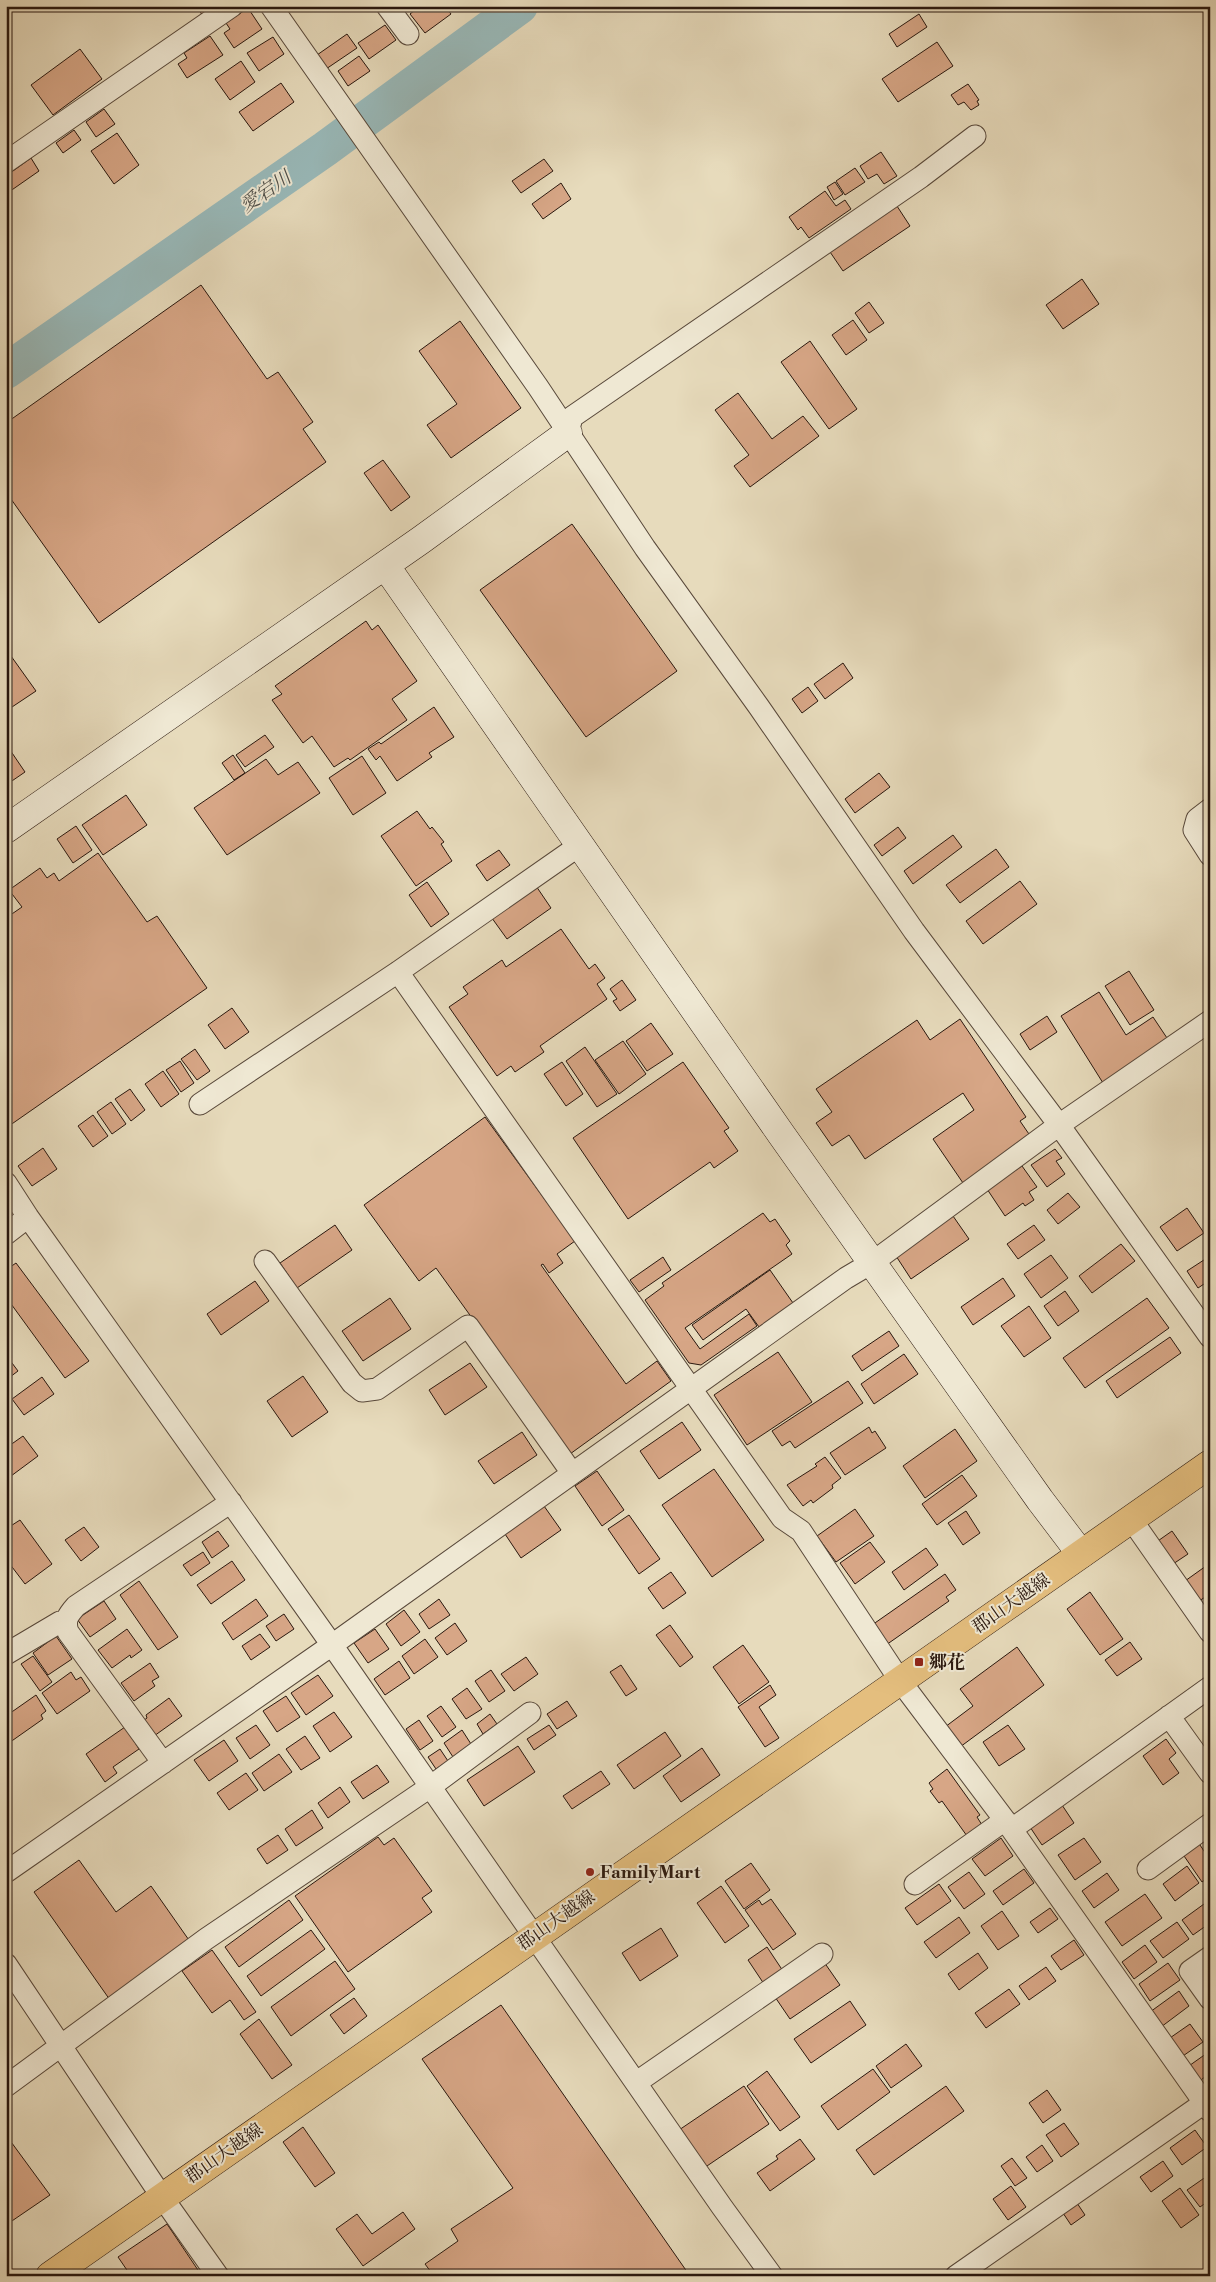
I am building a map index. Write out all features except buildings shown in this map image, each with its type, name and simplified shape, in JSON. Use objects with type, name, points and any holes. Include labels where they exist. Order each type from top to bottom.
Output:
[{"type":"main road","name":"郡山大越線","points":[[50,2276],[1210,1464]]},
{"type":"street","points":[[6,162],[232,6]]},
{"type":"street","points":[[271,6],[538,386],[645,548],[759,706],[914,932],[1059,1125],[1210,1337]]},
{"type":"street","points":[[387,6],[408,34]]},
{"type":"street","points":[[6,830],[385,565],[568,434],[572,417],[921,177],[975,136]]},
{"type":"street","points":[[385,565],[1040,1500],[1081,1554]]},
{"type":"street","points":[[1210,809],[1197,819],[1194,830],[1210,855]]},
{"type":"street","points":[[200,1104],[398,972],[580,845]]},
{"type":"street","points":[[398,972],[782,1518],[801,1531],[901,1682],[1008,1824],[1208,2104],[956,2276]]},
{"type":"street","points":[[6,1872],[332,1645],[846,1278],[873,1262],[1059,1125],[1210,1021]]},
{"type":"street","points":[[6,1183],[28,1217],[332,1645],[722,2207],[772,2276]]},
{"type":"street","points":[[6,1234],[28,1217]]},
{"type":"street","points":[[264,1261],[352,1383],[362,1391],[377,1389],[468,1326],[572,1473]]},
{"type":"street","points":[[163,1763],[68,1632],[65,1622],[76,1606],[231,1502]]},
{"type":"street","points":[[1131,1519],[1210,1632]]},
{"type":"street","points":[[6,1654],[60,1622],[65,1622]]},
{"type":"street","points":[[916,1884],[1210,1687]]},
{"type":"street","points":[[6,2086],[206,1939],[430,1787],[530,1713]]},
{"type":"street","points":[[1169,1716],[1210,1773]]},
{"type":"street","points":[[1148,1869],[1210,1824]]},
{"type":"street","points":[[637,2082],[822,1954]]},
{"type":"street","points":[[1210,1957],[1190,1971],[1210,1999]]},
{"type":"street","points":[[6,1964],[162,2197],[218,2276]]},
{"type":"waterway","name":"愛宕川","points":[[6,371],[325,149],[520,6]]},
{"type":"place","name":"郷花","points":[[919,1662]]},
{"type":"place","name":"FamilyMart","points":[[590,1872]]}]
